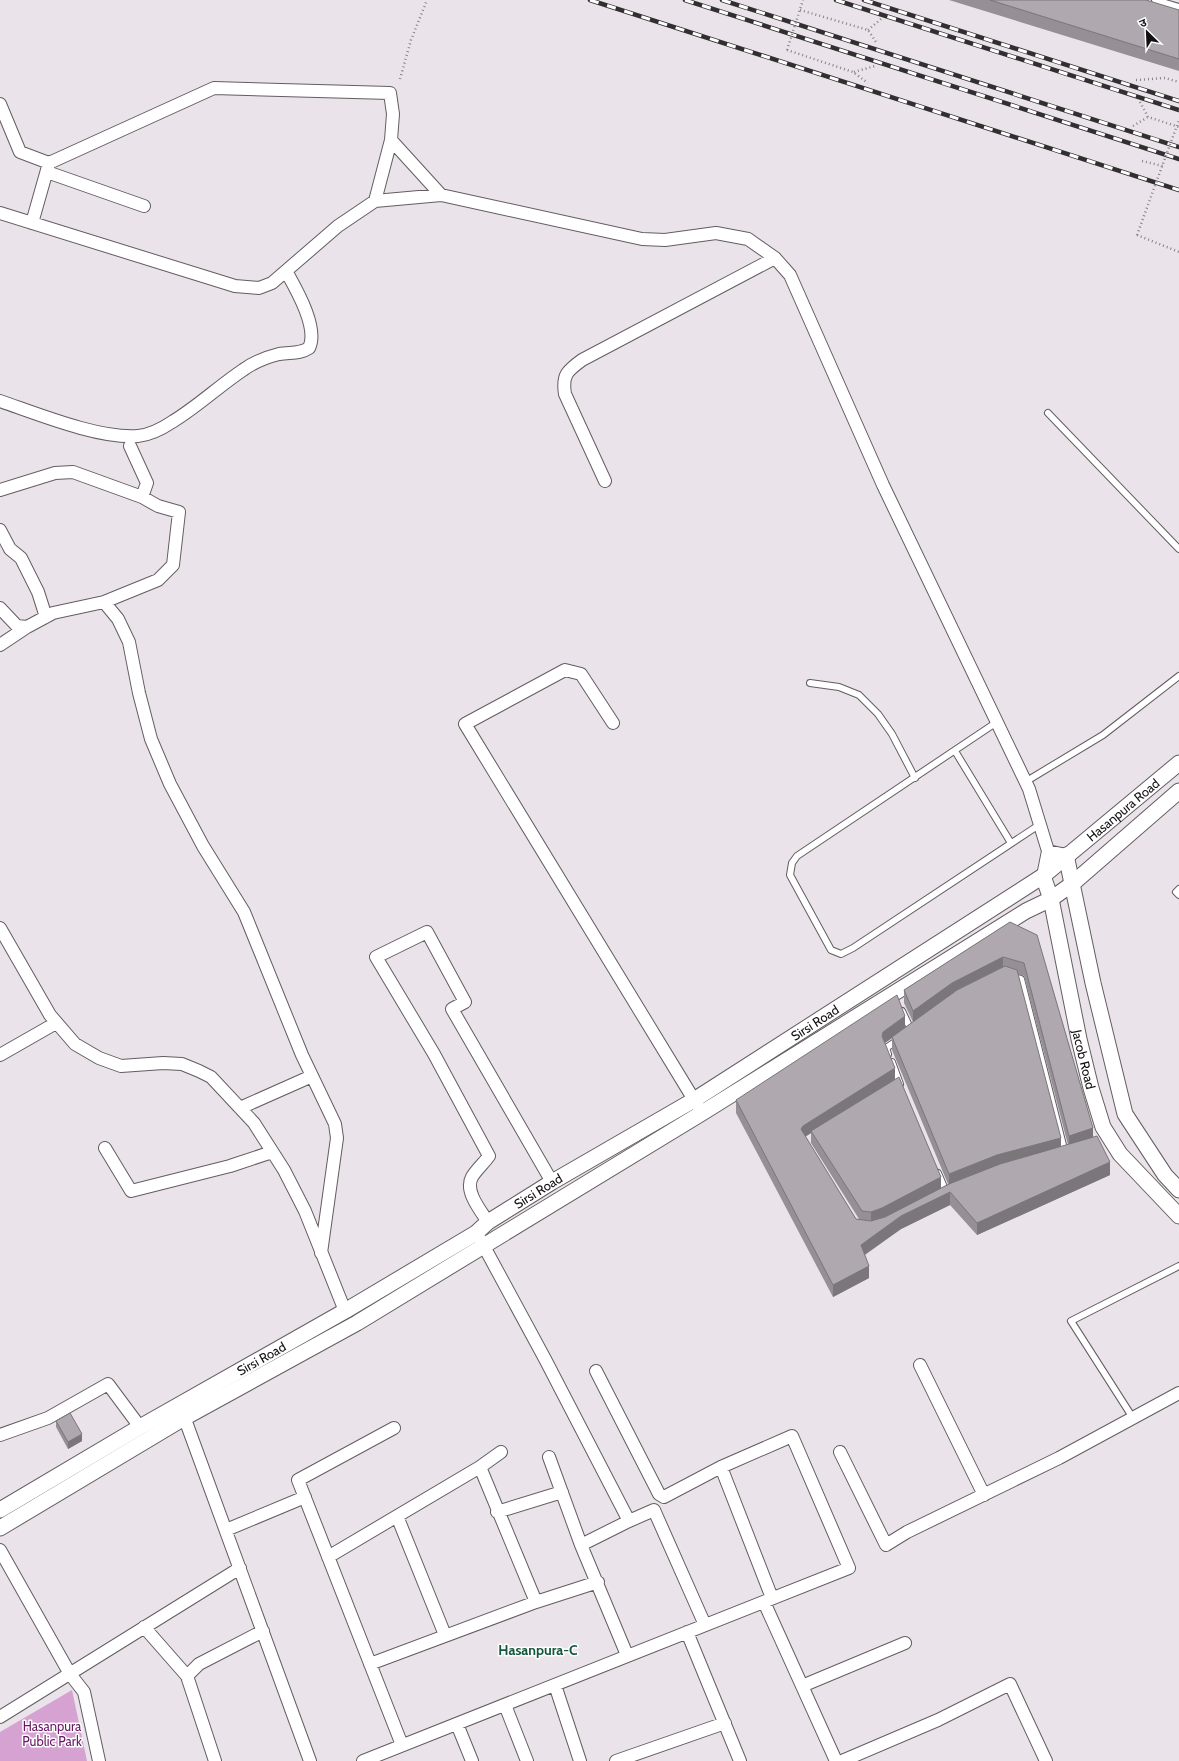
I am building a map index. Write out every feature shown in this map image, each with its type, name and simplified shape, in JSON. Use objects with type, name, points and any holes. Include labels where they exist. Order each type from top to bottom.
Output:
[{"type":"street","points":[[32,223],[48,168],[214,88],[390,93],[393,114],[390,140],[375,201]]},
{"type":"street","points":[[0,104],[20,152],[48,168],[144,206]]},
{"type":"street","points":[[390,140],[441,195]]},
{"type":"street","points":[[0,213],[235,286],[258,288],[272,284],[338,226],[375,201],[441,195],[642,239],[665,240],[716,233],[748,239],[775,258],[790,275],[883,485],[1025,782],[1048,852],[1043,876]]},
{"type":"street","points":[[605,481],[565,394],[563,382],[566,373],[582,360],[775,258]]},
{"type":"street","points":[[0,401],[91,430],[120,435],[140,436],[156,430],[172,422],[243,370],[257,362],[281,354],[301,352],[309,348],[311,338],[306,310],[286,271]]},
{"type":"street","points":[[130,446],[147,483],[142,497]]},
{"type":"street","points":[[0,490],[55,473],[73,472],[142,497],[158,506],[179,512],[173,565],[158,580],[104,602],[53,614],[27,628],[0,646]]},
{"type":"street","points":[[0,530],[10,549],[21,558],[38,592],[46,617]]},
{"type":"street","points":[[104,602],[118,619],[129,642],[139,693],[151,739],[170,784],[203,846],[244,912],[312,1076],[335,1124],[337,1138],[321,1253]]},
{"type":"street","points":[[0,608],[17,626],[27,628]]},
{"type":"street","points":[[613,722],[582,674],[565,670],[465,724],[698,1107]]},
{"type":"street","name":"Hasanpura Road","points":[[1066,855],[1179,763]]},
{"type":"street","name":"Sirsi Road","points":[[0,1528],[182,1411],[345,1311],[480,1239],[488,1222],[552,1182],[698,1107],[898,1000],[1026,911],[1051,899],[1072,884],[1178,795]]},
{"type":"street","points":[[1048,852],[1066,855]]},
{"type":"street","name":"Sirsi Road","points":[[0,1510],[140,1427],[182,1411],[357,1322],[480,1239],[698,1107],[1043,876],[1066,855]]},
{"type":"street","name":"Jacob Road","points":[[1066,855],[1093,983],[1126,1114],[1165,1175],[1179,1190]]},
{"type":"street","name":"Jacob Road","points":[[1043,876],[1051,899],[1080,1046],[1107,1141],[1179,1216]]},
{"type":"street","points":[[0,928],[50,1016],[75,1044],[99,1058],[121,1066],[163,1063],[182,1064],[199,1071],[211,1077],[254,1123],[284,1170],[305,1211],[345,1311]]},
{"type":"street","points":[[488,1222],[470,1190],[469,1184],[472,1177],[490,1156],[434,1054],[376,957],[427,932],[465,1002],[452,1009],[552,1182]]},
{"type":"street","points":[[0,1055],[56,1023]]},
{"type":"street","points":[[240,1108],[312,1076]]},
{"type":"street","points":[[105,1148],[131,1191],[230,1166],[272,1152]]},
{"type":"street","points":[[480,1239],[545,1359],[629,1521]]},
{"type":"street","points":[[920,1365],[984,1495]]},
{"type":"street","points":[[596,1371],[659,1494],[664,1497]]},
{"type":"street","points":[[0,1435],[48,1418],[108,1384],[140,1427]]},
{"type":"street","points":[[840,1452],[886,1545],[907,1532],[1059,1458],[1179,1393]]},
{"type":"street","points":[[182,1411],[310,1761]]},
{"type":"street","points":[[394,1428],[298,1480],[402,1745]]},
{"type":"street","points":[[363,1761],[849,1568],[792,1436],[721,1467],[664,1497],[654,1510],[581,1545]]},
{"type":"street","points":[[328,1557],[480,1467],[501,1452]]},
{"type":"street","points":[[549,1457],[581,1545],[598,1582],[627,1655]]},
{"type":"street","points":[[480,1467],[536,1602]]},
{"type":"street","points":[[721,1467],[768,1600],[802,1686],[836,1761]]},
{"type":"street","points":[[498,1512],[562,1492]]},
{"type":"street","points":[[226,1530],[304,1497]]},
{"type":"street","points":[[654,1510],[705,1625]]},
{"type":"street","points":[[397,1516],[445,1636]]},
{"type":"street","points":[[0,1550],[70,1674],[84,1692],[99,1761]]},
{"type":"street","points":[[0,1718],[240,1568]]},
{"type":"street","points":[[370,1664],[536,1602],[598,1582]]},
{"type":"street","points":[[144,1628],[187,1676],[215,1761]]},
{"type":"street","points":[[187,1676],[199,1664],[263,1631]]},
{"type":"street","points":[[688,1632],[740,1761]]},
{"type":"street","points":[[802,1686],[905,1643]]},
{"type":"street","points":[[842,1761],[938,1720],[1010,1684],[1046,1761]]},
{"type":"street","points":[[555,1685],[580,1761]]},
{"type":"street","points":[[505,1705],[527,1761]]},
{"type":"street","points":[[616,1761],[725,1723]]},
{"type":"street","points":[[457,1724],[472,1761]]},
{"type":"lane","points":[[1155,0],[1179,7]]},
{"type":"lane","points":[[1048,413],[1179,549]]},
{"type":"lane","points":[[1025,782],[1103,735],[1179,676]]},
{"type":"lane","points":[[810,683],[839,687],[859,695],[878,714],[892,734],[915,778]]},
{"type":"lane","points":[[997,722],[797,856],[792,863],[790,874],[831,950],[841,954],[854,948],[1039,825]]},
{"type":"lane","points":[[955,750],[1011,843]]},
{"type":"lane","points":[[1179,889],[1176,892],[1179,895]]},
{"type":"lane","points":[[1005,974],[1021,979],[1069,1153],[1058,1156]]},
{"type":"lane","points":[[898,1000],[911,1030]]},
{"type":"lane","points":[[894,1086],[901,1085],[886,1048],[917,1026]]},
{"type":"lane","points":[[934,1163],[946,1192]]},
{"type":"lane","points":[[940,1196],[946,1192],[954,1190]]},
{"type":"lane","points":[[1133,1418],[1070,1321],[1179,1266]]},
{"type":"path","points":[[400,79],[411,40],[427,0]]},
{"type":"path","points":[[803,0],[787,50],[853,72],[868,84]]},
{"type":"path","points":[[800,10],[868,30],[876,42]]},
{"type":"path","points":[[868,30],[881,19]]},
{"type":"path","points":[[853,72],[875,66]]},
{"type":"path","points":[[1136,80],[1165,78],[1179,82]]},
{"type":"path","points":[[1140,102],[1148,117],[1178,127]]},
{"type":"path","points":[[1133,126],[1148,117]]},
{"type":"path","points":[[1179,120],[1178,127],[1137,235],[1179,252]]},
{"type":"path","points":[[1142,161],[1163,166]]},
{"type":"green space","name":"Hasanpura Public Park","points":[[72,1690],[87,1761],[0,1761],[0,1732]]},
{"type":"building","points":[[990,0],[1146,0],[1179,10],[1179,59]]},
{"type":"building","points":[[1010,922],[1037,935],[1093,1128],[1069,1136],[1024,963],[1003,957],[952,983],[913,1011],[904,990]]},
{"type":"building","points":[[1005,966],[1017,970],[1061,1138],[997,1155],[949,1174],[892,1037],[957,990]]},
{"type":"building","points":[[897,995],[905,1016],[883,1032],[882,1036],[895,1068],[803,1126],[801,1129],[856,1219],[871,1221],[885,1217],[949,1184],[1000,1164],[1097,1136],[1110,1162],[977,1223],[950,1192],[901,1216],[861,1245],[869,1266],[833,1285],[736,1100]]},
{"type":"building","points":[[899,1077],[941,1177],[882,1208],[871,1212],[862,1211],[811,1131]]},
{"type":"building","points":[[70,1413],[82,1434],[68,1442],[56,1421]]},
{"type":"railway","points":[[590,0],[1179,190]]},
{"type":"railway","points":[[685,0],[1179,159]]},
{"type":"railway","points":[[722,0],[1179,147]]},
{"type":"railway","points":[[836,0],[1179,110]]},
{"type":"railway","points":[[864,0],[1179,101]]},
{"type":"district","name":"Hasanpura-C","points":[[538,1650]]}]
